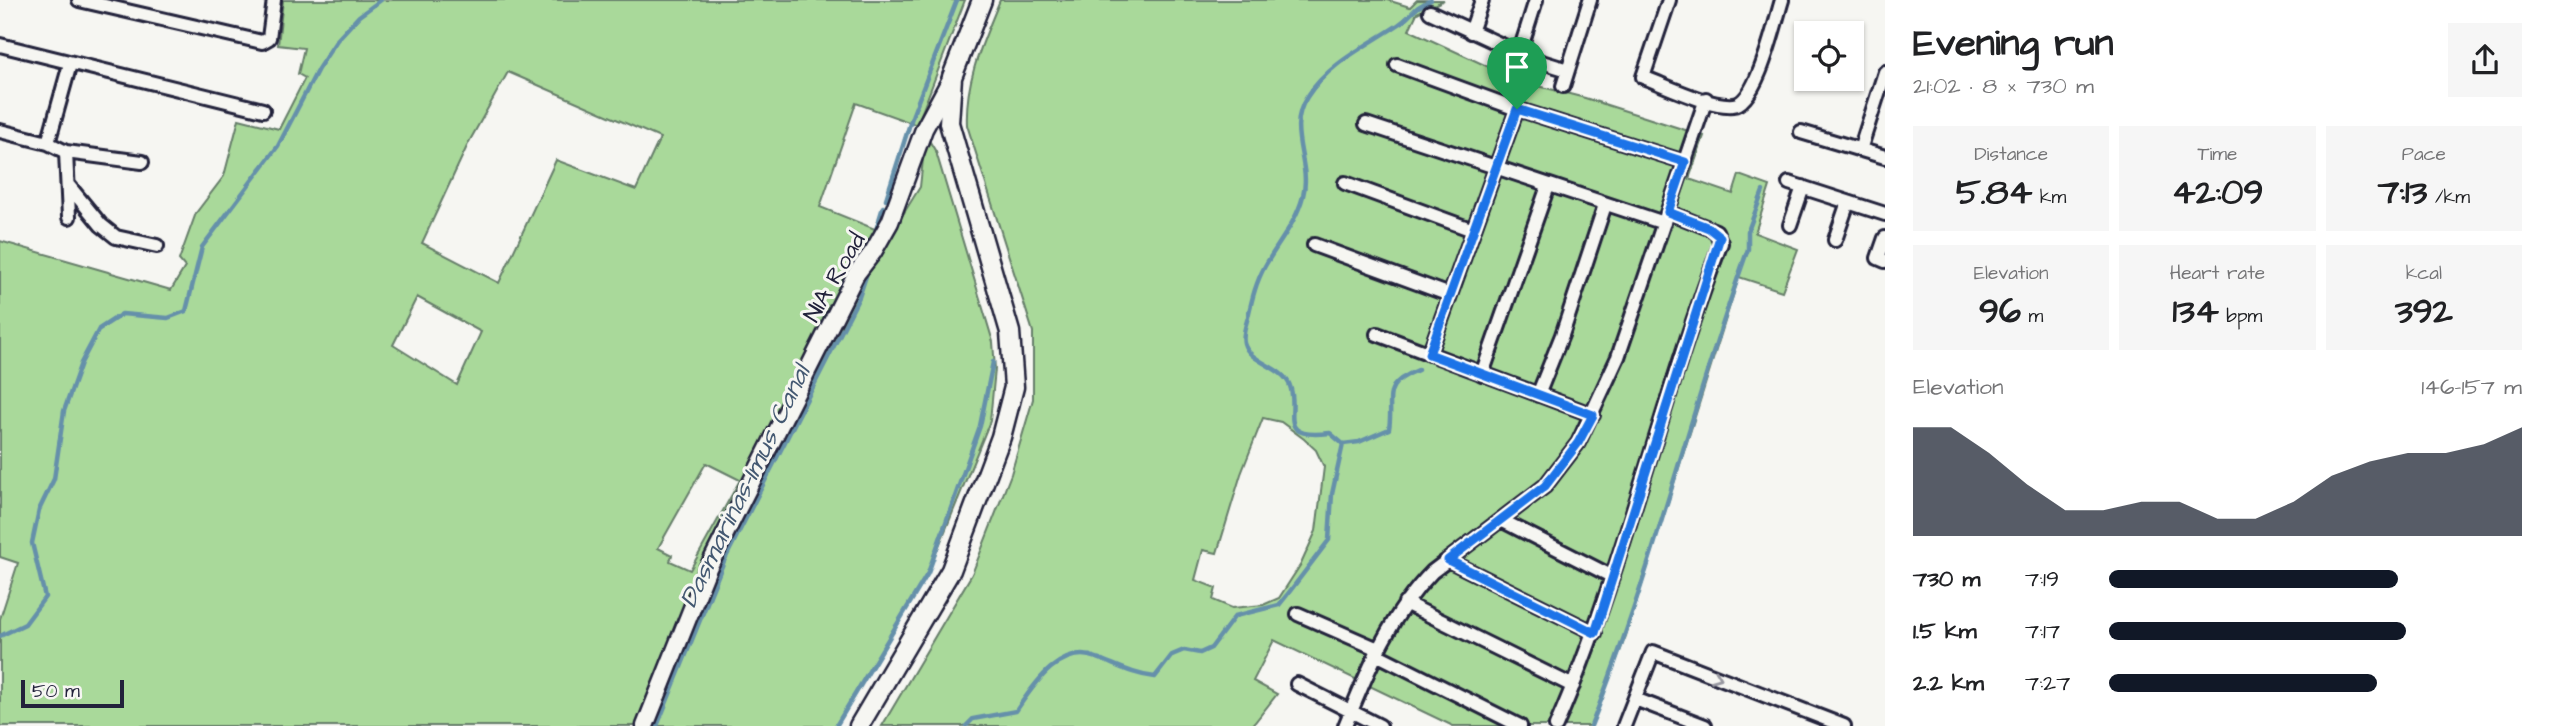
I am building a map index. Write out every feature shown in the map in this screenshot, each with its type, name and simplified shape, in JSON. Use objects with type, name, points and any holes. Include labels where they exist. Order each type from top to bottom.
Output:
[{"type":"main road","points":[[859,726],[951,570],[1001,437],[1014,387],[1010,332],[949,123],[952,77],[982,0]]},
{"type":"street","points":[[79,0],[262,42],[269,38],[274,0]]},
{"type":"street","points":[[1471,32],[1482,0]]},
{"type":"street","points":[[1519,54],[1536,0]]},
{"type":"street","points":[[1563,86],[1590,0]]},
{"type":"street","points":[[1669,0],[1643,77],[1706,99],[1734,105],[1743,102],[1753,89],[1782,0]]},
{"type":"street","points":[[1430,12],[1519,54],[1568,70]]},
{"type":"street","points":[[0,45],[263,110]]},
{"type":"street","points":[[48,142],[70,64]]},
{"type":"street","points":[[1397,65],[1517,109],[1685,162]]},
{"type":"street","points":[[1860,150],[1885,72]]},
{"type":"street","name":"NIA Road","points":[[645,726],[708,568],[856,274],[886,231],[924,129],[952,77]]},
{"type":"street","points":[[1345,726],[1377,651],[1405,603],[1432,572],[1545,486],[1578,443],[1618,357],[1706,99]]},
{"type":"street","points":[[1429,354],[1517,109]]},
{"type":"street","points":[[1366,124],[1605,205],[1666,217],[1716,231],[1721,243],[1653,442],[1595,633],[1556,726]]},
{"type":"street","points":[[0,131],[48,142],[65,152],[142,162]]},
{"type":"street","points":[[1801,132],[1885,157]]},
{"type":"street","points":[[65,152],[69,217]]},
{"type":"street","points":[[1346,183],[1473,230]]},
{"type":"street","points":[[1789,183],[1885,214]]},
{"type":"street","points":[[69,186],[101,225],[116,237],[157,246]]},
{"type":"street","points":[[1482,374],[1506,315],[1548,186]]},
{"type":"street","points":[[1790,225],[1803,187]]},
{"type":"street","points":[[1835,240],[1848,202]]},
{"type":"street","points":[[1538,395],[1562,335],[1605,205]]},
{"type":"street","points":[[1881,260],[1885,238]]},
{"type":"street","points":[[1314,245],[1450,295]]},
{"type":"street","points":[[1377,334],[1593,415]]},
{"type":"street","points":[[1501,520],[1613,577]]},
{"type":"street","points":[[1448,560],[1595,633]]},
{"type":"street","points":[[1405,603],[1573,686]]},
{"type":"street","points":[[1298,614],[1377,651],[1520,726]]},
{"type":"street","points":[[1624,726],[1653,652],[1844,726]]},
{"type":"street","points":[[1297,684],[1380,726]]},
{"type":"street","points":[[1635,699],[1705,726]]},
{"type":"green space","points":[[283,0],[965,0],[917,125],[856,103],[820,207],[880,231],[695,581],[638,726],[0,726],[0,619],[18,563],[0,557],[0,241],[171,290],[185,267],[179,260],[196,213],[224,176],[239,119],[279,129],[305,78],[298,74],[304,48],[278,45]],"holes":[[[508,72],[660,138],[636,190],[556,160],[499,283],[422,243],[469,142]],[[417,297],[481,332],[457,385],[393,345]],[[706,463],[740,480],[690,570],[670,561],[672,555],[658,548]]]},
{"type":"green space","points":[[1000,0],[1387,0],[1410,7],[1417,0],[1444,0],[1417,13],[1409,30],[1519,81],[1585,98],[1704,136],[1689,179],[1733,194],[1739,175],[1770,186],[1755,233],[1798,249],[1782,291],[1739,277],[1626,636],[1591,726],[1453,726],[1274,640],[1253,681],[1277,694],[1252,726],[882,726],[972,574],[1011,474],[1033,399],[1033,332],[967,125],[972,76]],"holes":[[[1263,418],[1281,422],[1316,450],[1324,467],[1316,531],[1301,564],[1279,598],[1263,605],[1232,608],[1213,600],[1216,588],[1195,580],[1203,550],[1217,553],[1241,474]]]},
{"type":"green space","points":[[930,142],[936,152],[993,342],[995,369],[990,421],[928,573],[836,726],[652,726],[709,587],[767,467],[858,287],[920,187],[924,150]]},
{"type":"waterway","points":[[0,636],[25,624],[45,597],[32,543],[39,510],[54,479],[64,411],[81,363],[99,329],[122,314],[168,318],[186,311],[202,247],[278,146],[318,69],[337,40],[359,16],[381,0]]},
{"type":"waterway","name":"Dasmarinas-Imus Canal","points":[[886,199],[913,114],[957,0]]},
{"type":"waterway","points":[[966,726],[973,719],[1016,711],[1039,679],[1071,656],[1097,658],[1132,672],[1155,677],[1172,655],[1184,650],[1200,653],[1211,648],[1235,616],[1279,605],[1329,540],[1332,494],[1343,444],[1330,433],[1313,434],[1295,428],[1290,386],[1281,374],[1247,350],[1244,330],[1259,278],[1291,224],[1303,196],[1305,184],[1298,122],[1307,97],[1337,65],[1431,0]]},
{"type":"waterway","points":[[1591,726],[1653,549],[1708,368],[1748,249],[1748,231],[1763,191]]},
{"type":"waterway","name":"Dasmarinas-Imus Canal","points":[[873,240],[883,207]]},
{"type":"waterway","name":"Dasmarinas-Imus Canal","points":[[657,726],[724,561],[859,297],[869,267]]},
{"type":"waterway","points":[[836,726],[928,573],[980,426],[993,362]]},
{"type":"waterway","points":[[1343,444],[1359,442],[1389,429],[1393,387],[1398,381],[1418,370]]},
{"type":"route","points":[[1517,109],[1685,162],[1668,212],[1716,231],[1721,243],[1653,442],[1595,633],[1448,560],[1545,486],[1578,443],[1593,415],[1429,354],[1517,109]]}]
